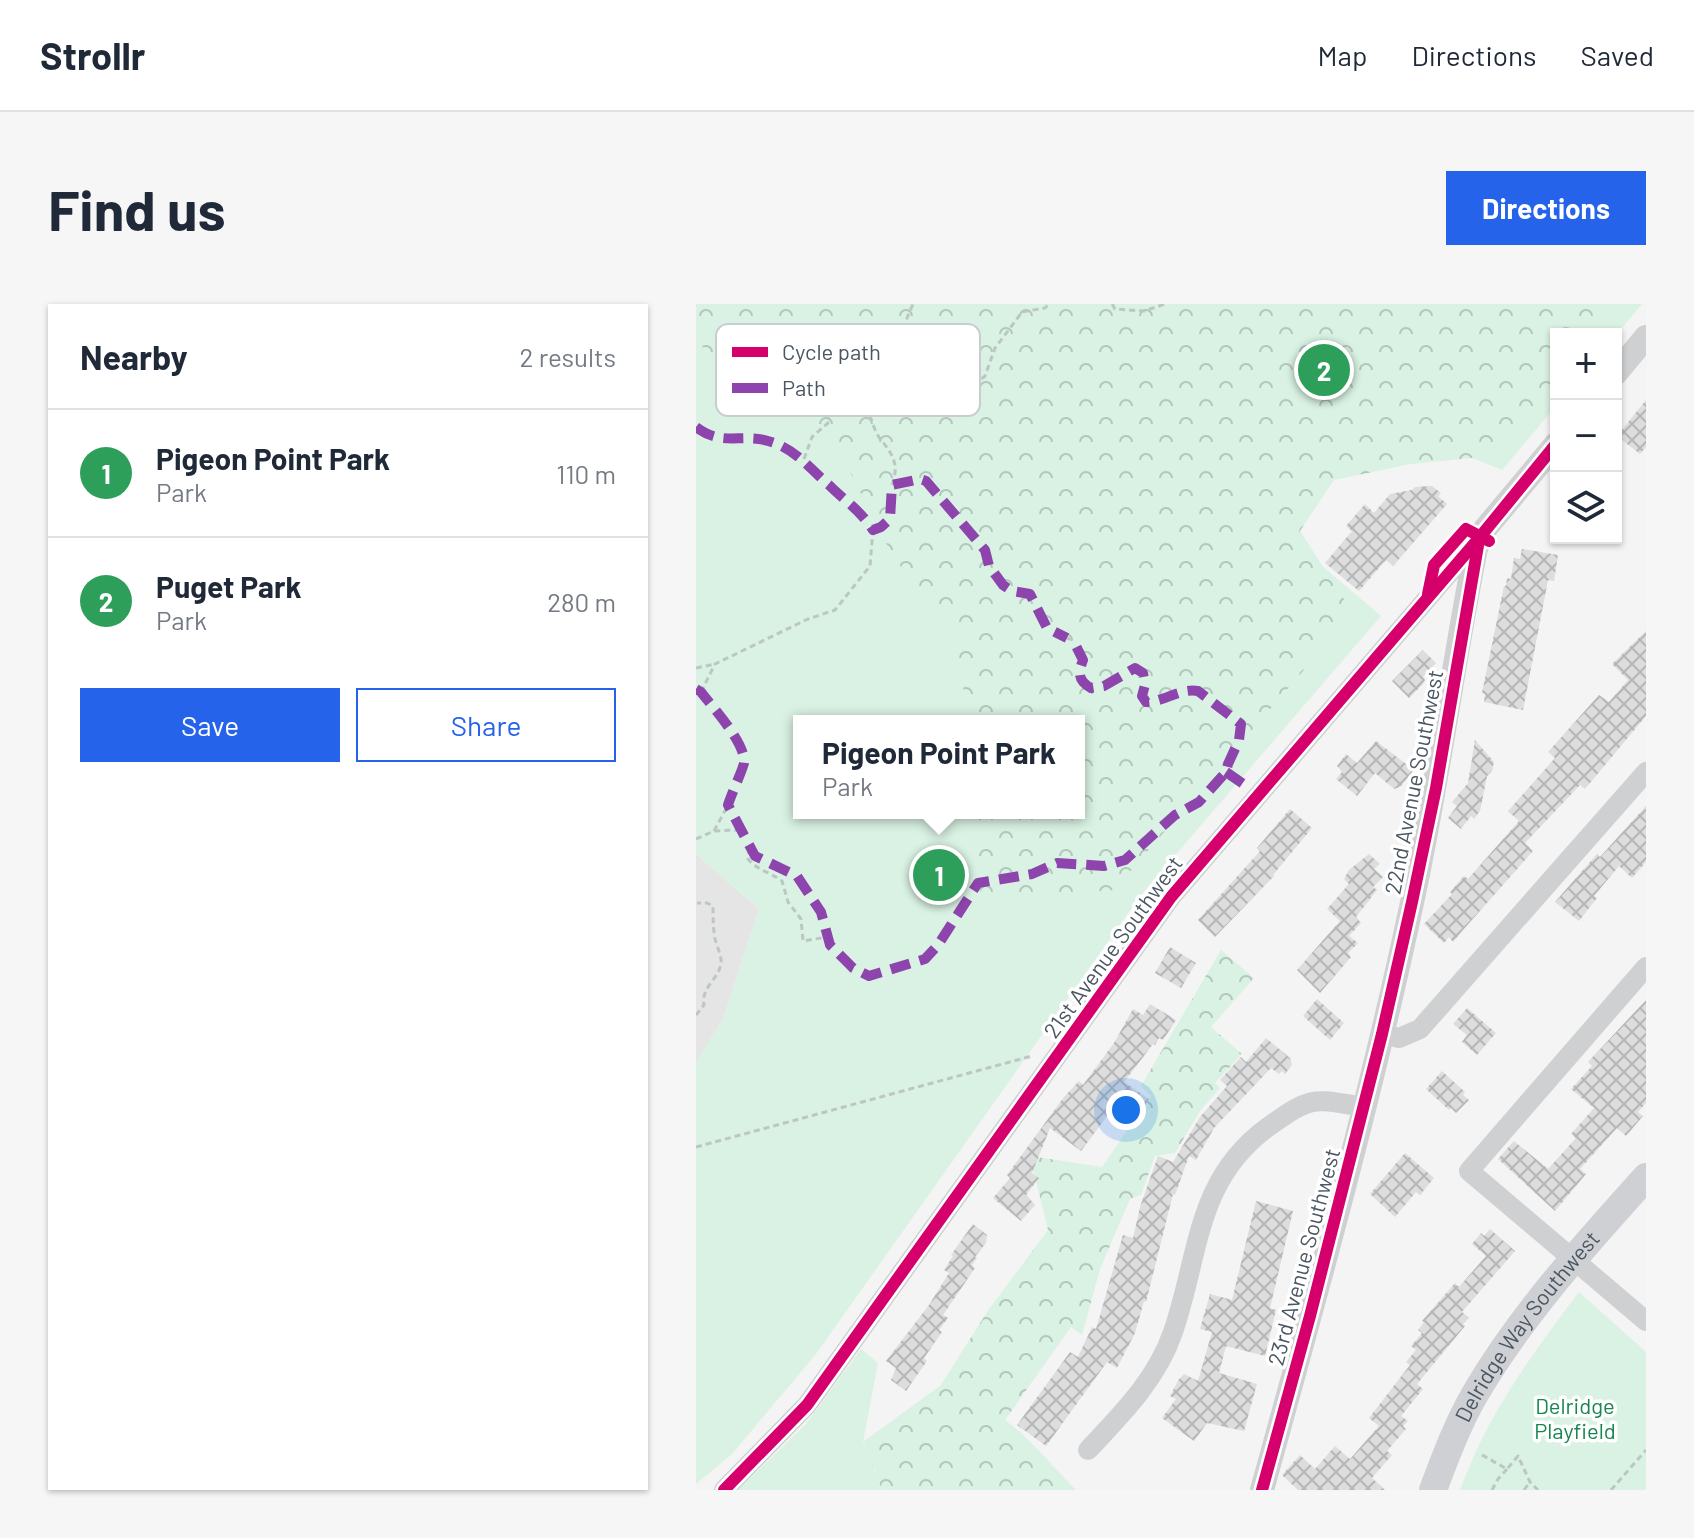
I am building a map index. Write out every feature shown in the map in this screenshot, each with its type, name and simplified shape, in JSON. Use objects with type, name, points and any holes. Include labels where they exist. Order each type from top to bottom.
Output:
[{"type":"main road","name":"Delridge Way Southwest","points":[[1433,1490],[1474,1396],[1516,1332],[1573,1260],[1646,1177]]},
{"type":"street","points":[[1622,366],[1646,337]]},
{"type":"street","name":"21st Avenue Southwest","points":[[724,1490],[807,1405],[1171,897],[1550,451]]},
{"type":"street","name":"22nd Avenue Southwest","points":[[1382,1034],[1436,788],[1480,537]]},
{"type":"street","points":[[1428,594],[1448,589],[1469,591]]},
{"type":"street","points":[[1382,1034],[1399,1038],[1420,1029],[1646,772]]},
{"type":"street","points":[[1646,967],[1469,1171],[1646,1321]]},
{"type":"street","name":"23rd Avenue Southwest","points":[[1262,1490],[1382,1034]]},
{"type":"street","points":[[1088,1450],[1134,1401],[1173,1333],[1205,1213],[1214,1188],[1230,1162],[1252,1139],[1307,1102],[1321,1100],[1363,1107]]},
{"type":"path","points":[[909,324],[907,318],[913,304]]},
{"type":"path","points":[[980,380],[985,376],[995,348],[1022,312],[1045,308],[1049,304]]},
{"type":"path","points":[[1112,304],[1115,309],[1144,311],[1165,304]]},
{"type":"path","points":[[804,459],[812,437],[828,423],[828,416]]},
{"type":"path","points":[[870,416],[881,441],[894,456],[896,475],[892,485]]},
{"type":"path","points":[[696,668],[715,664],[808,619],[835,610],[870,566],[873,530]]},
{"type":"path","points":[[1067,638],[1073,640]]},
{"type":"path","points":[[701,692],[715,664]]},
{"type":"path","points":[[714,831],[728,805]]},
{"type":"path","points":[[696,839],[714,831],[739,830]]},
{"type":"path","points":[[749,848],[748,859],[755,868],[782,881],[788,902],[801,919],[803,941],[827,937]]},
{"type":"path","points":[[696,1015],[704,1005],[706,989],[718,973],[722,961],[715,940],[713,906],[697,903]]},
{"type":"path","points":[[696,1147],[1040,1054]]},
{"type":"path","points":[[1611,1490],[1646,1450]]},
{"type":"path","points":[[1482,1455],[1507,1469]]},
{"type":"path","points":[[1492,1490],[1518,1456],[1530,1482],[1538,1490]]},
{"type":"path","points":[[1524,1490],[1530,1482]]},
{"type":"shaded area","points":[[696,854],[759,909],[723,1019],[696,1063]]},
{"type":"green space","points":[[696,304],[1642,304],[1622,328],[1550,328],[1550,413],[1502,470],[1451,449],[1415,453],[1249,504],[1381,616],[1141,895],[816,1354],[732,1454],[696,1484],[696,1063],[723,1019],[759,909],[696,854]]},
{"type":"green space","points":[[696,304],[1617,304],[1597,328],[1550,328],[1550,385],[1492,456],[1411,464],[1334,480],[1300,531],[1353,613],[1114,890],[981,900],[976,819],[1085,819],[1085,715],[969,715],[951,628],[893,557],[836,444],[798,416],[980,416],[980,324],[716,324],[716,357],[696,342]]},
{"type":"green space","points":[[1221,950],[1254,978],[1211,1027],[1242,1054],[1215,1083],[1220,1088],[1200,1111],[1175,1153],[1155,1156],[1141,1195],[1130,1199],[1100,1269],[1082,1335],[1071,1327],[1005,1420],[1076,1490],[882,1490],[863,1442],[941,1385],[987,1312],[1048,1230],[1030,1156],[1102,1167],[1151,1096],[1141,1086]]},
{"type":"green space","name":"Delridge Playfield","points":[[1579,1292],[1646,1352],[1646,1490],[1460,1490],[1497,1411],[1527,1363]]},
{"type":"green space","points":[[861,1349],[878,1363],[863,1442],[882,1490],[738,1490],[806,1424]]},
{"type":"building","points":[[1646,400],[1646,447],[1640,454],[1622,440],[1622,430]]},
{"type":"building","points":[[1432,486],[1441,493],[1438,496],[1447,504],[1393,566],[1386,560],[1359,591],[1325,563],[1352,531],[1346,526],[1365,504],[1374,513],[1390,494]]},
{"type":"building","points":[[1522,549],[1558,555],[1554,581],[1548,580],[1523,710],[1484,702],[1485,694],[1482,693],[1504,586],[1507,578],[1511,579],[1514,558],[1520,559]]},
{"type":"building","points":[[1646,631],[1646,716],[1585,789],[1580,785],[1525,843],[1533,851],[1453,942],[1449,937],[1444,943],[1424,924],[1464,876],[1468,879],[1519,821],[1508,811],[1555,758],[1548,752],[1599,695],[1609,702],[1628,680],[1612,664]]},
{"type":"building","points":[[1423,650],[1436,663],[1409,698],[1392,681]]},
{"type":"building","points":[[1475,740],[1494,762],[1487,776],[1480,811],[1474,819],[1471,816],[1461,829],[1448,818],[1457,806],[1452,802],[1468,783]]},
{"type":"building","points":[[1376,741],[1414,770],[1400,787],[1394,789],[1375,773],[1357,796],[1336,779],[1342,772],[1337,766],[1346,754],[1357,763]]},
{"type":"building","points":[[1646,806],[1646,862],[1632,878],[1619,866],[1594,896],[1597,898],[1579,921],[1555,902],[1597,854],[1600,857]]},
{"type":"building","points":[[1290,809],[1312,828],[1274,876],[1215,937],[1198,920],[1260,851],[1257,848]]},
{"type":"building","points":[[1369,854],[1380,864],[1374,869],[1383,877],[1373,887],[1377,890],[1356,917],[1361,923],[1349,936],[1358,943],[1348,953],[1351,957],[1320,993],[1297,970],[1340,921],[1327,909],[1349,884],[1344,879],[1349,870]]},
{"type":"building","points":[[1170,947],[1196,963],[1181,988],[1155,973]]},
{"type":"building","points":[[1317,999],[1344,1023],[1330,1040],[1303,1016]]},
{"type":"building","points":[[1646,1000],[1646,1103],[1638,1112],[1643,1116],[1626,1136],[1617,1128],[1580,1169],[1586,1174],[1555,1211],[1498,1159],[1514,1141],[1548,1169],[1576,1138],[1571,1134],[1594,1108],[1571,1089],[1592,1066],[1588,1062]]},
{"type":"building","points":[[1150,1004],[1176,1020],[1163,1040],[1159,1038],[1153,1044],[1124,1082],[1149,1099],[1137,1117],[1117,1103],[1081,1151],[1050,1128],[1032,1173],[1039,1178],[1026,1195],[1035,1205],[1021,1221],[993,1198],[1010,1178],[1007,1175],[1064,1097],[1079,1081],[1083,1085],[1114,1043],[1133,1009],[1143,1015]]},
{"type":"building","points":[[1467,1008],[1496,1033],[1477,1055],[1462,1042],[1467,1035],[1453,1024]]},
{"type":"building","points":[[1266,1038],[1290,1058],[1292,1065],[1285,1074],[1271,1068],[1214,1128],[1196,1160],[1189,1156],[1173,1194],[1146,1302],[1135,1333],[1117,1368],[1107,1362],[1046,1446],[1017,1425],[1070,1352],[1078,1357],[1092,1327],[1096,1329],[1123,1235],[1133,1238],[1158,1156],[1173,1162],[1200,1117],[1227,1086],[1220,1080],[1241,1057],[1246,1062]]},
{"type":"building","points":[[1442,1071],[1465,1092],[1463,1095],[1469,1100],[1456,1113],[1426,1089]]},
{"type":"building","points":[[1405,1153],[1434,1178],[1420,1195],[1416,1192],[1395,1217],[1370,1194]]},
{"type":"building","points":[[1256,1201],[1293,1211],[1270,1308],[1276,1310],[1265,1356],[1226,1346],[1219,1373],[1257,1384],[1244,1431],[1207,1423],[1194,1441],[1162,1418],[1176,1399],[1170,1396],[1179,1379],[1184,1374],[1198,1381],[1212,1332],[1200,1329],[1210,1294],[1232,1300]]},
{"type":"building","points":[[973,1224],[987,1235],[986,1243],[975,1257],[972,1265],[975,1268],[943,1315],[948,1318],[924,1358],[927,1361],[906,1391],[891,1380],[896,1368],[886,1361],[929,1305],[949,1273],[944,1270],[951,1255]]},
{"type":"building","points":[[1490,1229],[1515,1251],[1462,1312],[1469,1318],[1463,1324],[1465,1326],[1417,1384],[1423,1389],[1401,1416],[1408,1421],[1403,1426],[1406,1429],[1387,1451],[1392,1455],[1372,1478],[1385,1490],[1298,1490],[1282,1475],[1300,1455],[1315,1469],[1335,1446],[1350,1459],[1379,1426],[1369,1418],[1410,1365],[1406,1362],[1416,1350],[1411,1346],[1422,1333],[1418,1330],[1422,1321],[1455,1283],[1459,1287],[1486,1256],[1472,1244],[1481,1233],[1484,1236]]},
{"type":"marked path","points":[[696,427],[714,436],[758,439],[786,448],[852,506],[873,530],[890,519],[892,485],[920,479],[926,481],[985,550],[989,566],[1003,585],[1012,591],[1030,594],[1047,628],[1067,638]]},
{"type":"marked path","points":[[696,689],[728,726],[740,746],[744,763],[728,805],[755,856],[797,876],[821,912],[830,945],[853,968],[869,976],[925,959],[938,945],[978,883],[1032,874],[1057,863],[1104,866],[1125,860],[1175,815],[1199,802],[1226,772],[1239,740],[1241,724],[1198,691],[1184,691],[1146,702],[1142,696],[1145,685],[1143,673],[1135,668],[1104,686],[1091,688],[1081,679],[1083,660],[1073,640]]},
{"type":"marked path","points":[[1226,772],[1245,785]]},
{"type":"cycle path","points":[[724,1490],[807,1405],[1171,897],[1550,451]]},
{"type":"cycle path","points":[[1428,594],[1434,565],[1466,529],[1489,541]]},
{"type":"cycle path","points":[[1262,1490],[1382,1034],[1436,788],[1479,540]]},
{"type":"place","name":"Puget Park","points":[[1324,370]]},
{"type":"place","name":"Pigeon Point Park","points":[[939,875]]}]
